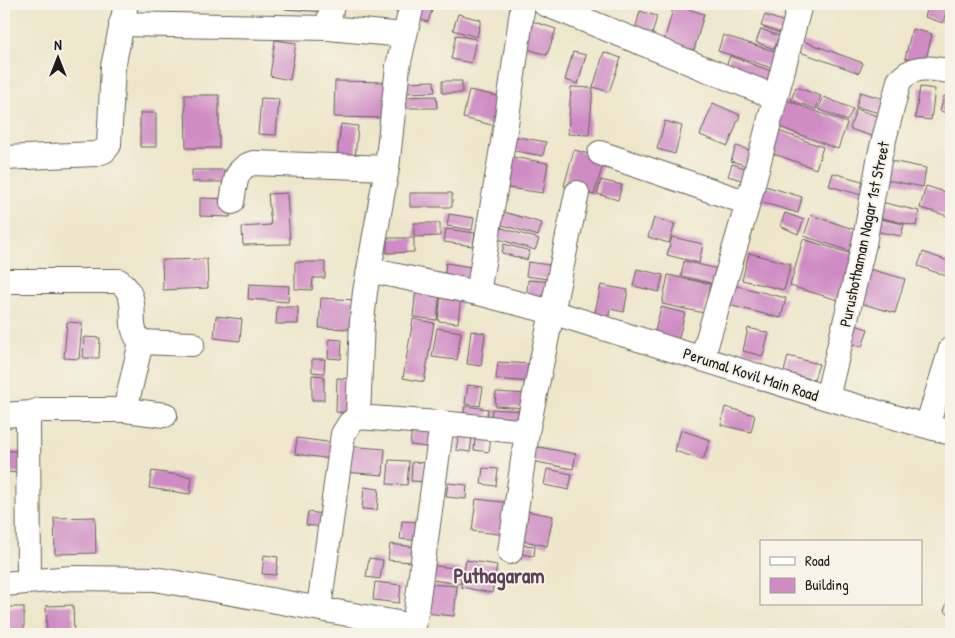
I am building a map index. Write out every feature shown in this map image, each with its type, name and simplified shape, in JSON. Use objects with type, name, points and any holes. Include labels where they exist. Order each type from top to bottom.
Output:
[{"type":"street","points":[[328,28],[332,4]]},
{"type":"street","points":[[358,417],[362,320],[387,168],[404,34],[412,4]]},
{"type":"street","points":[[478,293],[506,124],[523,4]]},
{"type":"street","points":[[546,4],[775,97]]},
{"type":"street","points":[[702,358],[748,203],[800,4]]},
{"type":"street","points":[[4,158],[95,154],[104,151],[109,144],[111,133],[113,67],[124,14],[404,34]]},
{"type":"street","name":"Purushothaman Nagar 1st Street","points":[[827,398],[864,244],[880,155],[899,81],[907,72],[923,68],[951,71]]},
{"type":"street","points":[[600,153],[748,203]]},
{"type":"street","points":[[232,202],[239,170],[245,165],[253,163],[387,168]]},
{"type":"street","points":[[510,552],[528,432],[577,193]]},
{"type":"street","name":"Perumal Kovil Main Road","points":[[369,270],[478,293],[552,312],[827,398],[951,433]]},
{"type":"street","points":[[4,281],[119,281],[128,288],[132,299],[134,331],[140,342],[124,410]]},
{"type":"street","points":[[140,342],[192,344]]},
{"type":"street","points":[[927,426],[951,349]]},
{"type":"street","points":[[4,415],[31,413],[40,410],[124,410],[165,415]]},
{"type":"street","points":[[29,582],[28,422],[31,413]]},
{"type":"street","points":[[319,608],[343,434],[350,423],[358,417],[528,432]]},
{"type":"street","points":[[4,584],[71,578],[155,579],[319,608],[413,630],[442,423]]},
{"type":"building","points":[[286,4],[325,4],[324,12],[285,9]]},
{"type":"building","points":[[387,4],[408,4],[406,14],[386,9]]},
{"type":"building","points":[[415,4],[434,4],[428,22],[411,17]]},
{"type":"building","points":[[929,4],[949,4],[943,23],[925,17]]},
{"type":"building","points":[[674,5],[704,14],[694,50],[664,42]]},
{"type":"building","points":[[640,11],[657,16],[652,35],[635,30]]},
{"type":"building","points":[[458,14],[481,20],[477,37],[453,30]]},
{"type":"building","points":[[765,15],[790,24],[786,35],[761,26]]},
{"type":"building","points":[[529,20],[556,29],[547,55],[521,47]]},
{"type":"building","points":[[761,29],[779,36],[774,49],[756,42]]},
{"type":"building","points":[[912,29],[932,34],[925,63],[905,58]]},
{"type":"building","points":[[456,35],[476,39],[471,63],[451,59]]},
{"type":"building","points":[[723,35],[777,52],[772,68],[718,51]]},
{"type":"building","points":[[275,40],[296,43],[290,80],[270,76]]},
{"type":"building","points":[[803,41],[863,63],[859,73],[800,52]]},
{"type":"building","points":[[573,52],[586,55],[578,84],[565,80]]},
{"type":"building","points":[[604,52],[621,58],[609,92],[593,87]]},
{"type":"building","points":[[730,56],[771,71],[766,84],[725,69]]},
{"type":"building","points":[[335,81],[387,82],[386,118],[334,117]]},
{"type":"building","points":[[434,81],[435,92],[403,93],[403,82]]},
{"type":"building","points":[[442,81],[462,81],[462,93],[442,93]]},
{"type":"building","points":[[571,87],[593,88],[589,135],[568,134]]},
{"type":"building","points":[[796,87],[821,96],[816,109],[791,100]]},
{"type":"building","points":[[920,87],[935,89],[931,120],[915,118]]},
{"type":"building","points":[[469,90],[507,98],[500,127],[463,118]]},
{"type":"building","points":[[860,92],[887,100],[884,114],[856,107]]},
{"type":"building","points":[[185,95],[219,95],[219,148],[186,148]]},
{"type":"building","points":[[436,96],[437,108],[400,108],[400,97]]},
{"type":"building","points":[[944,96],[951,98],[951,114],[940,111]]},
{"type":"building","points":[[824,97],[853,109],[847,121],[818,109]]},
{"type":"building","points":[[261,98],[279,99],[276,135],[258,134]]},
{"type":"building","points":[[786,100],[847,123],[838,149],[777,126]]},
{"type":"building","points":[[713,103],[740,115],[728,146],[700,135]]},
{"type":"building","points":[[856,109],[884,118],[878,138],[850,129]]},
{"type":"building","points":[[140,113],[156,113],[156,147],[140,147]]},
{"type":"building","points":[[665,121],[682,126],[675,154],[657,149]]},
{"type":"building","points":[[341,124],[358,126],[355,158],[337,156]]},
{"type":"building","points":[[776,130],[823,147],[816,169],[769,152]]},
{"type":"building","points":[[507,135],[546,142],[543,156],[504,149]]},
{"type":"building","points":[[736,146],[756,152],[751,167],[731,161]]},
{"type":"building","points":[[574,150],[605,158],[594,195],[564,186]]},
{"type":"building","points":[[512,157],[548,163],[543,193],[508,188]]},
{"type":"building","points":[[886,160],[926,168],[923,187],[882,179]]},
{"type":"building","points":[[732,164],[751,170],[748,182],[728,176]]},
{"type":"building","points":[[192,170],[224,170],[225,182],[192,182]]},
{"type":"building","points":[[833,173],[869,183],[865,196],[829,186]]},
{"type":"building","points":[[601,180],[622,185],[618,200],[597,194]]},
{"type":"building","points":[[762,185],[802,197],[798,213],[757,201]]},
{"type":"building","points":[[926,186],[951,194],[948,216],[920,208]]},
{"type":"building","points":[[287,193],[290,244],[243,245],[242,227],[271,225],[268,194]]},
{"type":"building","points":[[410,193],[452,193],[452,207],[410,207]]},
{"type":"building","points":[[200,198],[231,199],[230,217],[200,216]]},
{"type":"building","points":[[881,202],[919,211],[916,226],[878,217]]},
{"type":"building","points":[[504,212],[542,223],[538,236],[500,224]]},
{"type":"building","points":[[785,213],[804,220],[798,234],[780,226]]},
{"type":"building","points":[[449,214],[474,218],[472,230],[447,226]]},
{"type":"building","points":[[811,215],[859,231],[852,252],[804,236]]},
{"type":"building","points":[[654,218],[675,224],[669,243],[648,237]]},
{"type":"building","points":[[876,218],[904,224],[901,236],[874,231]]},
{"type":"building","points":[[414,223],[440,223],[440,236],[414,237]]},
{"type":"building","points":[[502,228],[539,239],[535,250],[498,239]]},
{"type":"building","points":[[446,229],[475,233],[473,246],[444,242]]},
{"type":"building","points":[[672,237],[703,244],[699,263],[667,255]]},
{"type":"building","points":[[387,238],[414,238],[414,252],[387,253]]},
{"type":"building","points":[[803,239],[859,256],[845,302],[790,286]]},
{"type":"building","points":[[504,244],[530,251],[527,260],[502,253]]},
{"type":"building","points":[[923,252],[951,262],[949,277],[918,266]]},
{"type":"building","points":[[749,253],[791,264],[784,290],[742,280]]},
{"type":"building","points":[[207,259],[208,288],[163,290],[162,260]]},
{"type":"building","points":[[684,261],[718,269],[714,284],[681,276]]},
{"type":"building","points":[[295,262],[325,262],[325,278],[313,278],[312,290],[295,289]]},
{"type":"building","points":[[528,262],[556,266],[554,280],[526,276]]},
{"type":"building","points":[[446,263],[471,267],[469,283],[444,279]]},
{"type":"building","points":[[862,267],[905,279],[895,313],[852,301]]},
{"type":"building","points":[[637,269],[663,275],[659,292],[633,286]]},
{"type":"building","points":[[668,275],[710,284],[704,313],[662,304]]},
{"type":"building","points":[[528,280],[552,282],[550,304],[526,302]]},
{"type":"building","points":[[249,284],[289,286],[288,302],[248,299]]},
{"type":"building","points":[[601,285],[628,290],[624,312],[610,309],[608,320],[594,317]]},
{"type":"building","points":[[733,285],[786,298],[781,318],[728,305]]},
{"type":"building","points":[[416,288],[440,291],[437,320],[413,317]]},
{"type":"building","points":[[441,295],[461,297],[458,323],[438,321]]},
{"type":"building","points":[[321,298],[355,300],[354,329],[319,328]]},
{"type":"building","points":[[277,307],[298,307],[298,324],[276,324]]},
{"type":"building","points":[[661,307],[685,313],[677,345],[653,339]]},
{"type":"building","points":[[216,316],[242,319],[240,341],[214,338]]},
{"type":"building","points":[[413,319],[434,323],[424,382],[403,378]]},
{"type":"building","points":[[67,322],[82,323],[79,359],[64,358]]},
{"type":"building","points":[[852,324],[868,329],[862,347],[846,342]]},
{"type":"building","points":[[437,328],[461,332],[457,360],[432,357]]},
{"type":"building","points":[[748,328],[769,333],[763,356],[743,351]]},
{"type":"building","points":[[471,331],[485,333],[481,366],[467,364]]},
{"type":"building","points":[[84,337],[100,338],[99,358],[83,358]]},
{"type":"building","points":[[329,339],[342,340],[341,359],[328,358]]},
{"type":"building","points":[[788,356],[819,364],[814,380],[784,372]]},
{"type":"building","points":[[312,359],[325,359],[324,373],[312,372]]},
{"type":"building","points":[[498,362],[531,364],[529,382],[496,379]]},
{"type":"building","points":[[312,375],[324,376],[324,400],[312,400]]},
{"type":"building","points":[[337,378],[355,379],[354,413],[336,412]]},
{"type":"building","points":[[468,385],[483,387],[480,406],[465,404]]},
{"type":"building","points":[[496,392],[528,394],[527,408],[495,406]]},
{"type":"building","points":[[465,406],[488,409],[486,426],[462,423]]},
{"type":"building","points":[[725,407],[755,415],[751,432],[721,425]]},
{"type":"building","points":[[492,409],[523,411],[522,424],[491,422]]},
{"type":"building","points":[[460,426],[473,428],[470,452],[456,450]]},
{"type":"building","points":[[412,427],[437,430],[435,448],[410,445]]},
{"type":"building","points":[[476,429],[492,431],[489,452],[474,450]]},
{"type":"building","points":[[681,430],[710,440],[703,460],[675,451]]},
{"type":"building","points":[[297,438],[334,443],[332,459],[295,454]]},
{"type":"building","points":[[346,446],[385,449],[383,475],[344,472]]},
{"type":"building","points":[[534,446],[576,454],[573,469],[531,461]]},
{"type":"building","points":[[4,451],[27,451],[26,473],[4,472]]},
{"type":"building","points":[[389,460],[409,461],[407,485],[387,484]]},
{"type":"building","points":[[412,462],[431,463],[430,482],[411,481]]},
{"type":"building","points":[[483,468],[498,469],[496,486],[481,484]]},
{"type":"building","points":[[547,469],[572,474],[569,490],[544,485]]},
{"type":"building","points":[[152,471],[192,477],[190,494],[149,488]]},
{"type":"building","points":[[448,483],[467,485],[466,499],[446,497]]},
{"type":"building","points":[[364,487],[379,489],[377,510],[362,509]]},
{"type":"building","points":[[476,499],[511,503],[507,535],[472,531]]},
{"type":"building","points":[[526,511],[553,516],[547,546],[520,540]]},
{"type":"building","points":[[308,512],[324,514],[322,527],[306,525]]},
{"type":"building","points":[[95,517],[96,553],[55,554],[54,518]]},
{"type":"building","points":[[402,521],[422,522],[421,541],[400,539]]},
{"type":"building","points":[[390,544],[425,548],[422,563],[388,560]]},
{"type":"building","points":[[521,545],[535,546],[534,556],[520,554]]},
{"type":"building","points":[[264,555],[278,557],[276,575],[262,574]]},
{"type":"building","points":[[369,558],[383,560],[380,579],[366,577]]},
{"type":"building","points":[[466,560],[497,565],[492,593],[461,587]]},
{"type":"building","points":[[428,565],[462,569],[460,584],[426,579]]},
{"type":"building","points":[[375,582],[401,585],[399,603],[373,600]]},
{"type":"building","points":[[427,584],[457,586],[454,616],[425,613]]},
{"type":"building","points":[[948,600],[951,602],[951,615],[944,611]]},
{"type":"building","points":[[73,605],[74,634],[47,634],[46,606]]},
{"type":"building","points":[[4,607],[24,607],[24,634],[4,634]]},
{"type":"district","name":"Puthagaram","points":[[499,576]]}]
